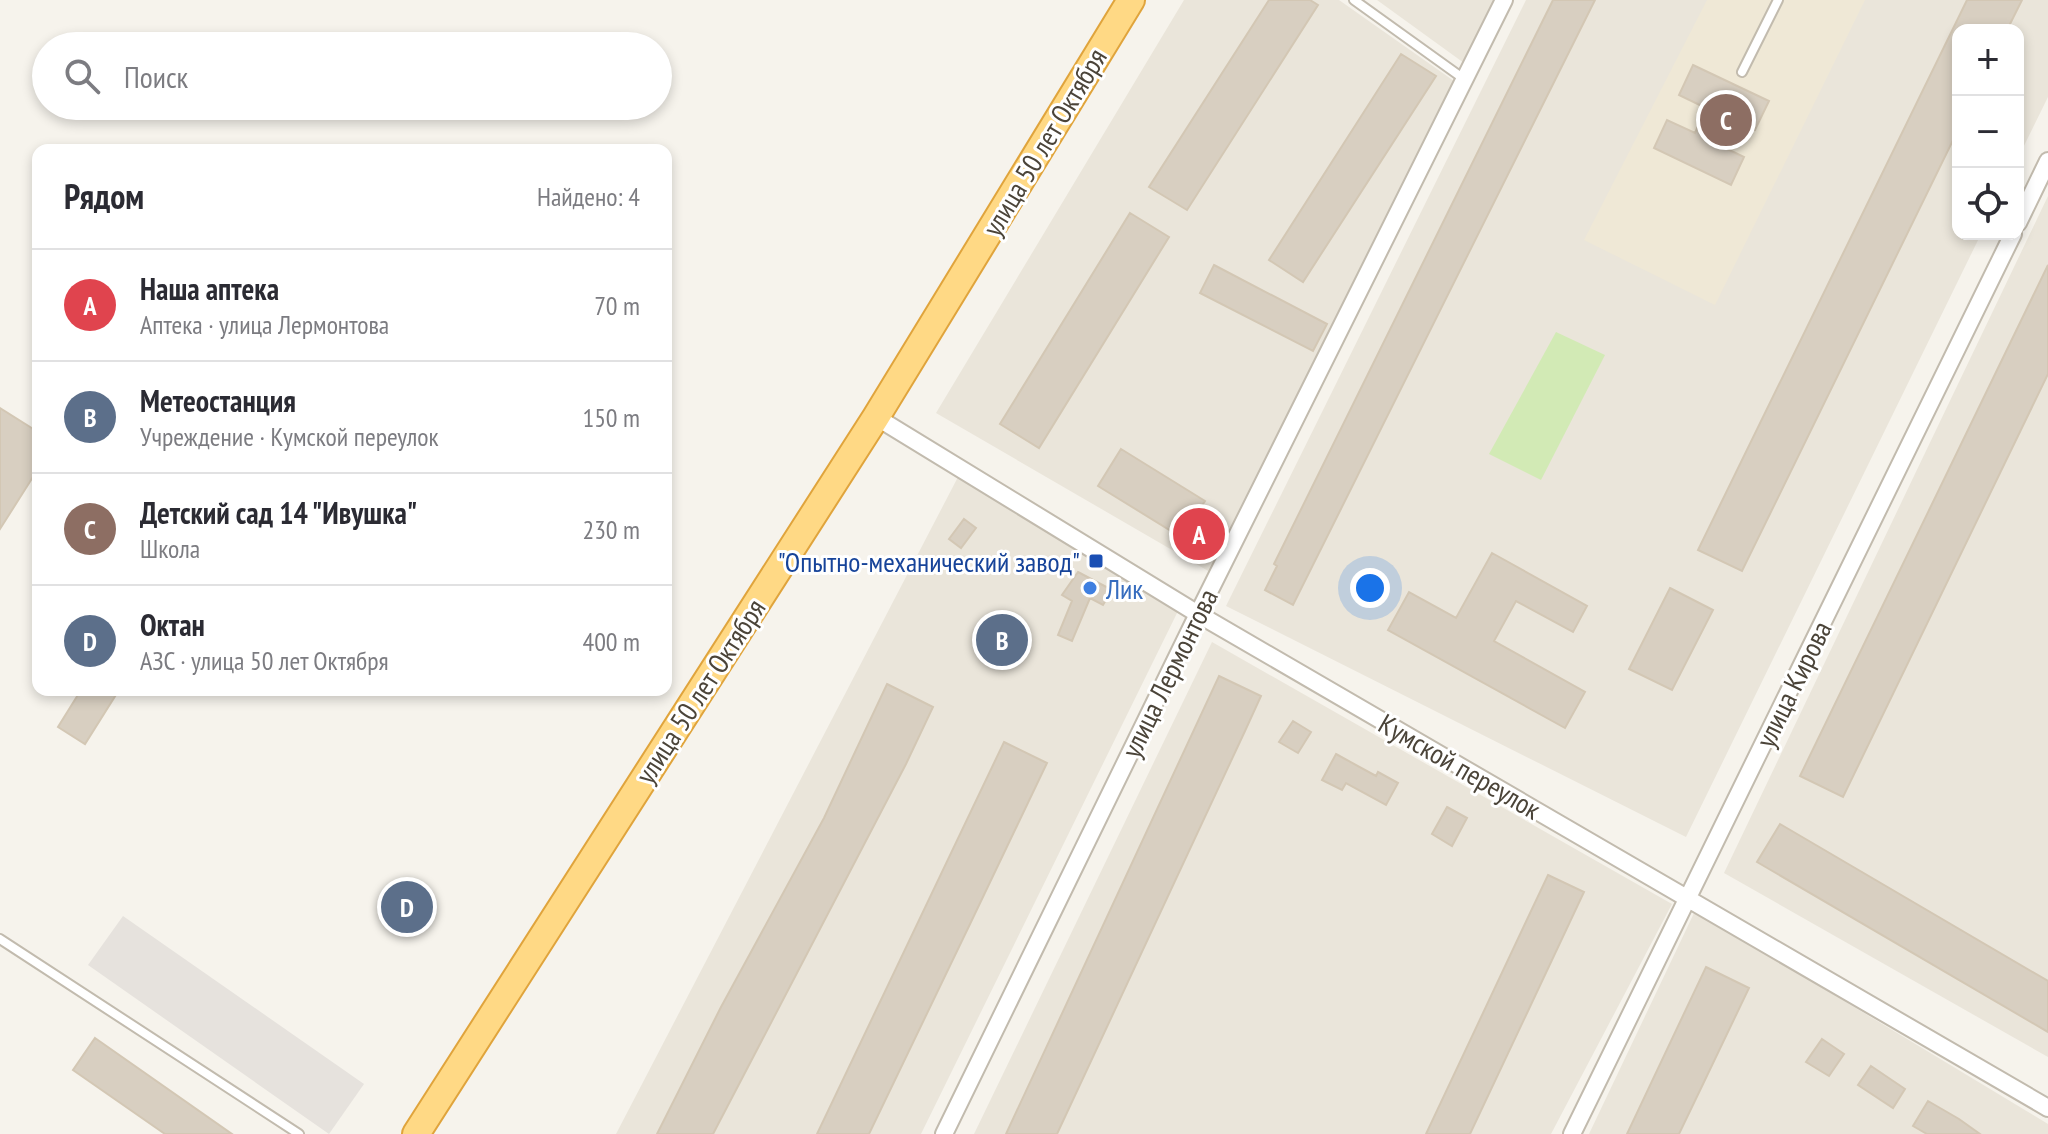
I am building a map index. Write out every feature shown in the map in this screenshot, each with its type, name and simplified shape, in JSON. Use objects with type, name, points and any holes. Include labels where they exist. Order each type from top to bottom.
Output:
[{"type":"highway","name":"улица 50 лет Октября","points":[[416,1134],[876,417],[1131,0]]},
{"type":"street","name":"улица Лермонтова","points":[[944,1134],[1198,614],[1504,0]]},
{"type":"street","points":[[2024,211],[2048,161]]},
{"type":"street","name":"улица Кирова","points":[[1572,1134],[2010,240]]},
{"type":"street","name":"Кумской переулок","points":[[876,417],[1198,614],[2048,1108]]},
{"type":"lane","points":[[1354,0],[1464,80]]},
{"type":"lane","points":[[1742,72],[1778,0]]},
{"type":"lane","points":[[0,939],[299,1134]]},
{"type":"shaded area","points":[[1184,0],[1339,0],[1454,81],[1210,572],[936,413]]},
{"type":"shaded area","points":[[1377,0],[1495,0],[1464,63]]},
{"type":"shaded area","points":[[1526,0],[2048,0],[2048,97],[2024,146],[2024,24],[1952,24],[1952,240],[1978,240],[1686,837],[1226,606]]},
{"type":"shaded area","points":[[1707,0],[1865,0],[1715,305],[1584,240]]},
{"type":"shaded area","points":[[2048,196],[2048,1057],[1724,873]]},
{"type":"shaded area","points":[[958,477],[1180,607],[921,1134],[616,1134]]},
{"type":"shaded area","points":[[1212,642],[1672,904],[1551,1134],[974,1134]]},
{"type":"shaded area","points":[[1695,911],[2048,1124],[2048,1134],[1589,1134]]},
{"type":"shaded area","points":[[123,916],[364,1084],[329,1134],[88,965]]},
{"type":"green space","points":[[1556,332],[1605,355],[1541,480],[1489,454]]},
{"type":"building","points":[[1269,0],[1310,0],[1318,5],[1187,210],[1149,187]]},
{"type":"building","points":[[1553,0],[1595,0],[1293,605],[1265,590],[1277,566],[1274,564]]},
{"type":"building","points":[[1967,0],[2022,0],[2010,24],[1955,24]]},
{"type":"building","points":[[1952,31],[1952,142],[1742,571],[1698,550]]},
{"type":"building","points":[[1401,54],[1436,76],[1303,282],[1269,260]]},
{"type":"building","points":[[1693,65],[1769,101],[1755,130],[1733,119],[1721,146],[1744,157],[1731,185],[1654,148],[1667,120],[1695,133],[1706,108],[1679,95]]},
{"type":"building","points":[[1130,213],[1169,237],[1039,448],[1000,424]]},
{"type":"building","points":[[1214,265],[1327,324],[1313,351],[1200,293]]},
{"type":"building","points":[[2048,265],[2048,374],[1843,797],[1800,776]]},
{"type":"building","points":[[0,408],[32,428],[32,478],[0,529]]},
{"type":"building","points":[[1121,449],[1205,501],[1201,507],[1221,519],[1202,550],[1098,486]]},
{"type":"building","points":[[964,519],[976,528],[961,548],[949,539]]},
{"type":"building","points":[[1492,553],[1587,606],[1573,632],[1516,601],[1494,641],[1585,692],[1565,728],[1388,630],[1409,592],[1456,618]]},
{"type":"building","points":[[1078,572],[1112,590],[1103,605],[1090,598],[1072,641],[1058,635],[1072,601],[1062,595]]},
{"type":"building","points":[[1670,588],[1713,610],[1672,690],[1629,669]]},
{"type":"building","points":[[1219,676],[1261,696],[1245,731],[1057,1134],[1006,1134]]},
{"type":"building","points":[[887,684],[933,707],[906,764],[713,1134],[657,1134],[721,1007],[824,818]]},
{"type":"building","points":[[77,696],[115,696],[85,744],[58,727]]},
{"type":"building","points":[[1293,721],[1311,732],[1298,753],[1279,742]]},
{"type":"building","points":[[1004,742],[1047,763],[869,1134],[817,1134]]},
{"type":"building","points":[[1336,754],[1376,776],[1378,772],[1398,783],[1386,805],[1346,783],[1342,790],[1322,780]]},
{"type":"building","points":[[1447,807],[1467,818],[1452,846],[1432,834]]},
{"type":"building","points":[[1780,824],[2048,981],[2048,1032],[1757,862]]},
{"type":"building","points":[[1548,875],[1584,892],[1528,1011],[1470,1134],[1426,1134]]},
{"type":"building","points":[[1706,967],[1749,988],[1679,1134],[1627,1134]]},
{"type":"building","points":[[95,1038],[232,1134],[165,1134],[73,1070]]},
{"type":"building","points":[[1822,1039],[1844,1054],[1829,1076],[1806,1062]]},
{"type":"building","points":[[1871,1066],[1905,1089],[1893,1108],[1858,1085]]},
{"type":"building","points":[[1928,1101],[1980,1134],[1927,1134],[1913,1126]]},
{"type":"place","name":"Детский сад 14 \"Ивушка\"","points":[[1726,120]]},
{"type":"place","name":"Наша аптека","points":[[1199,534]]},
{"type":"place","name":"\"Опытно-механический завод\"","points":[[1096,561]]},
{"type":"place","name":"Лик","points":[[1090,588]]},
{"type":"place","name":"Метеостанция","points":[[1002,640]]},
{"type":"place","name":"Октан","points":[[407,907]]}]
